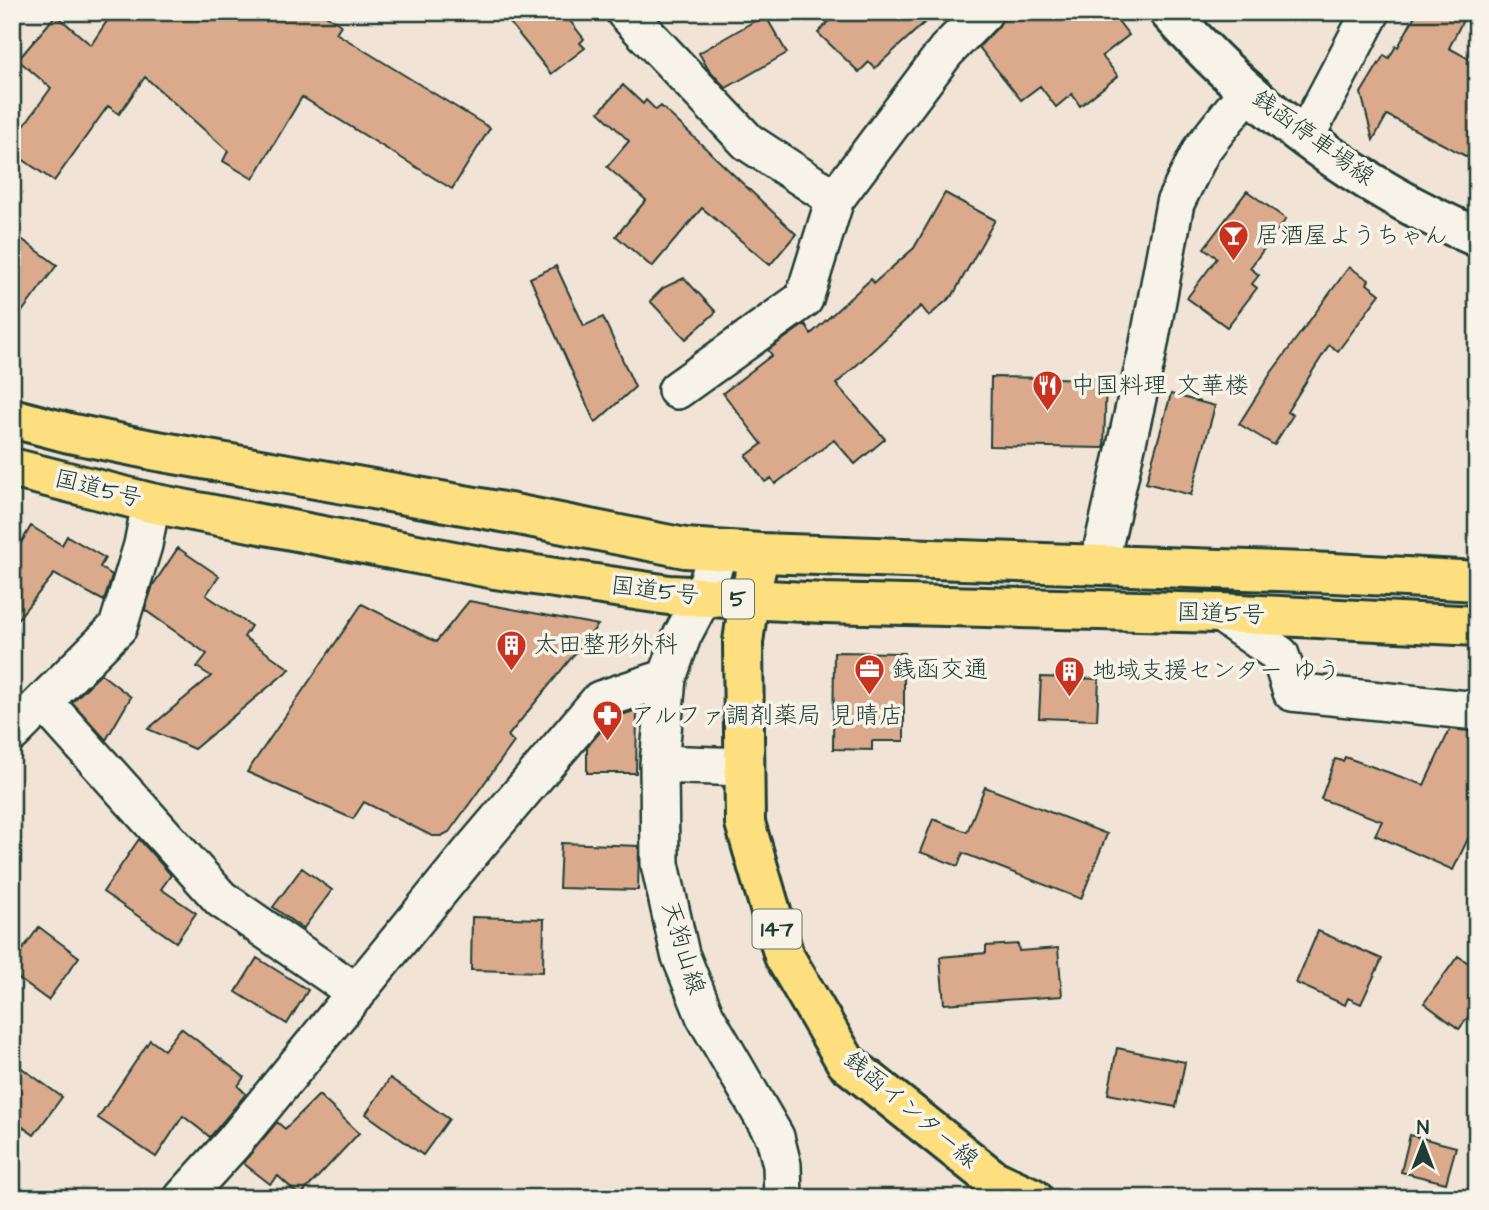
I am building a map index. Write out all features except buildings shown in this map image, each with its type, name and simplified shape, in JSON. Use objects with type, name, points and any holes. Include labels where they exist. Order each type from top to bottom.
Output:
[{"type":"main road","name":"銭函停車場線","points":[[1169,12],[1198,46],[1247,92],[1304,138],[1377,185],[1476,234]]},
{"type":"main road","name":"国道5号","points":[[12,418],[152,450],[514,514],[685,548],[760,553],[1416,576],[1477,581]]},
{"type":"main road","name":"国道5号","points":[[12,468],[152,503],[495,569],[669,595],[1059,610],[1220,613],[1477,626]]},
{"type":"main road","name":"銭函インター線","points":[[760,553],[749,599],[743,642],[745,823],[785,956],[846,1062],[994,1180],[1033,1198]]},
{"type":"street","points":[[625,12],[748,142],[835,199]]},
{"type":"street","points":[[677,390],[804,299],[835,199],[946,51],[984,12]]},
{"type":"street","points":[[1304,138],[1371,12]]},
{"type":"street","points":[[1099,565],[1147,354],[1175,203],[1202,149],[1247,92]]},
{"type":"street","points":[[12,733],[118,627],[143,545],[152,503]]},
{"type":"street","name":"天狗山線","points":[[719,551],[667,678],[659,764],[660,864],[680,954],[705,1016],[775,1137],[782,1165],[783,1198]]},
{"type":"street","points":[[1220,613],[1280,655],[1292,692],[1477,710]]},
{"type":"street","points":[[183,1198],[233,1143],[600,699],[667,678]]},
{"type":"street","points":[[44,702],[221,900],[357,992]]},
{"type":"street","points":[[659,764],[744,767]]},
{"type":"place","name":"居酒屋ようちゃん","points":[[1233,263]]},
{"type":"place","name":"中国料理 文華楼","points":[[1048,413]]},
{"type":"place","name":"太田整形外科","points":[[511,672]]},
{"type":"place","name":"銭函交通","points":[[869,697]]},
{"type":"place","name":"地域支援センター ゆう","points":[[1069,698]]},
{"type":"place","name":"アルファ調剤薬局 見晴店","points":[[608,743]]}]
